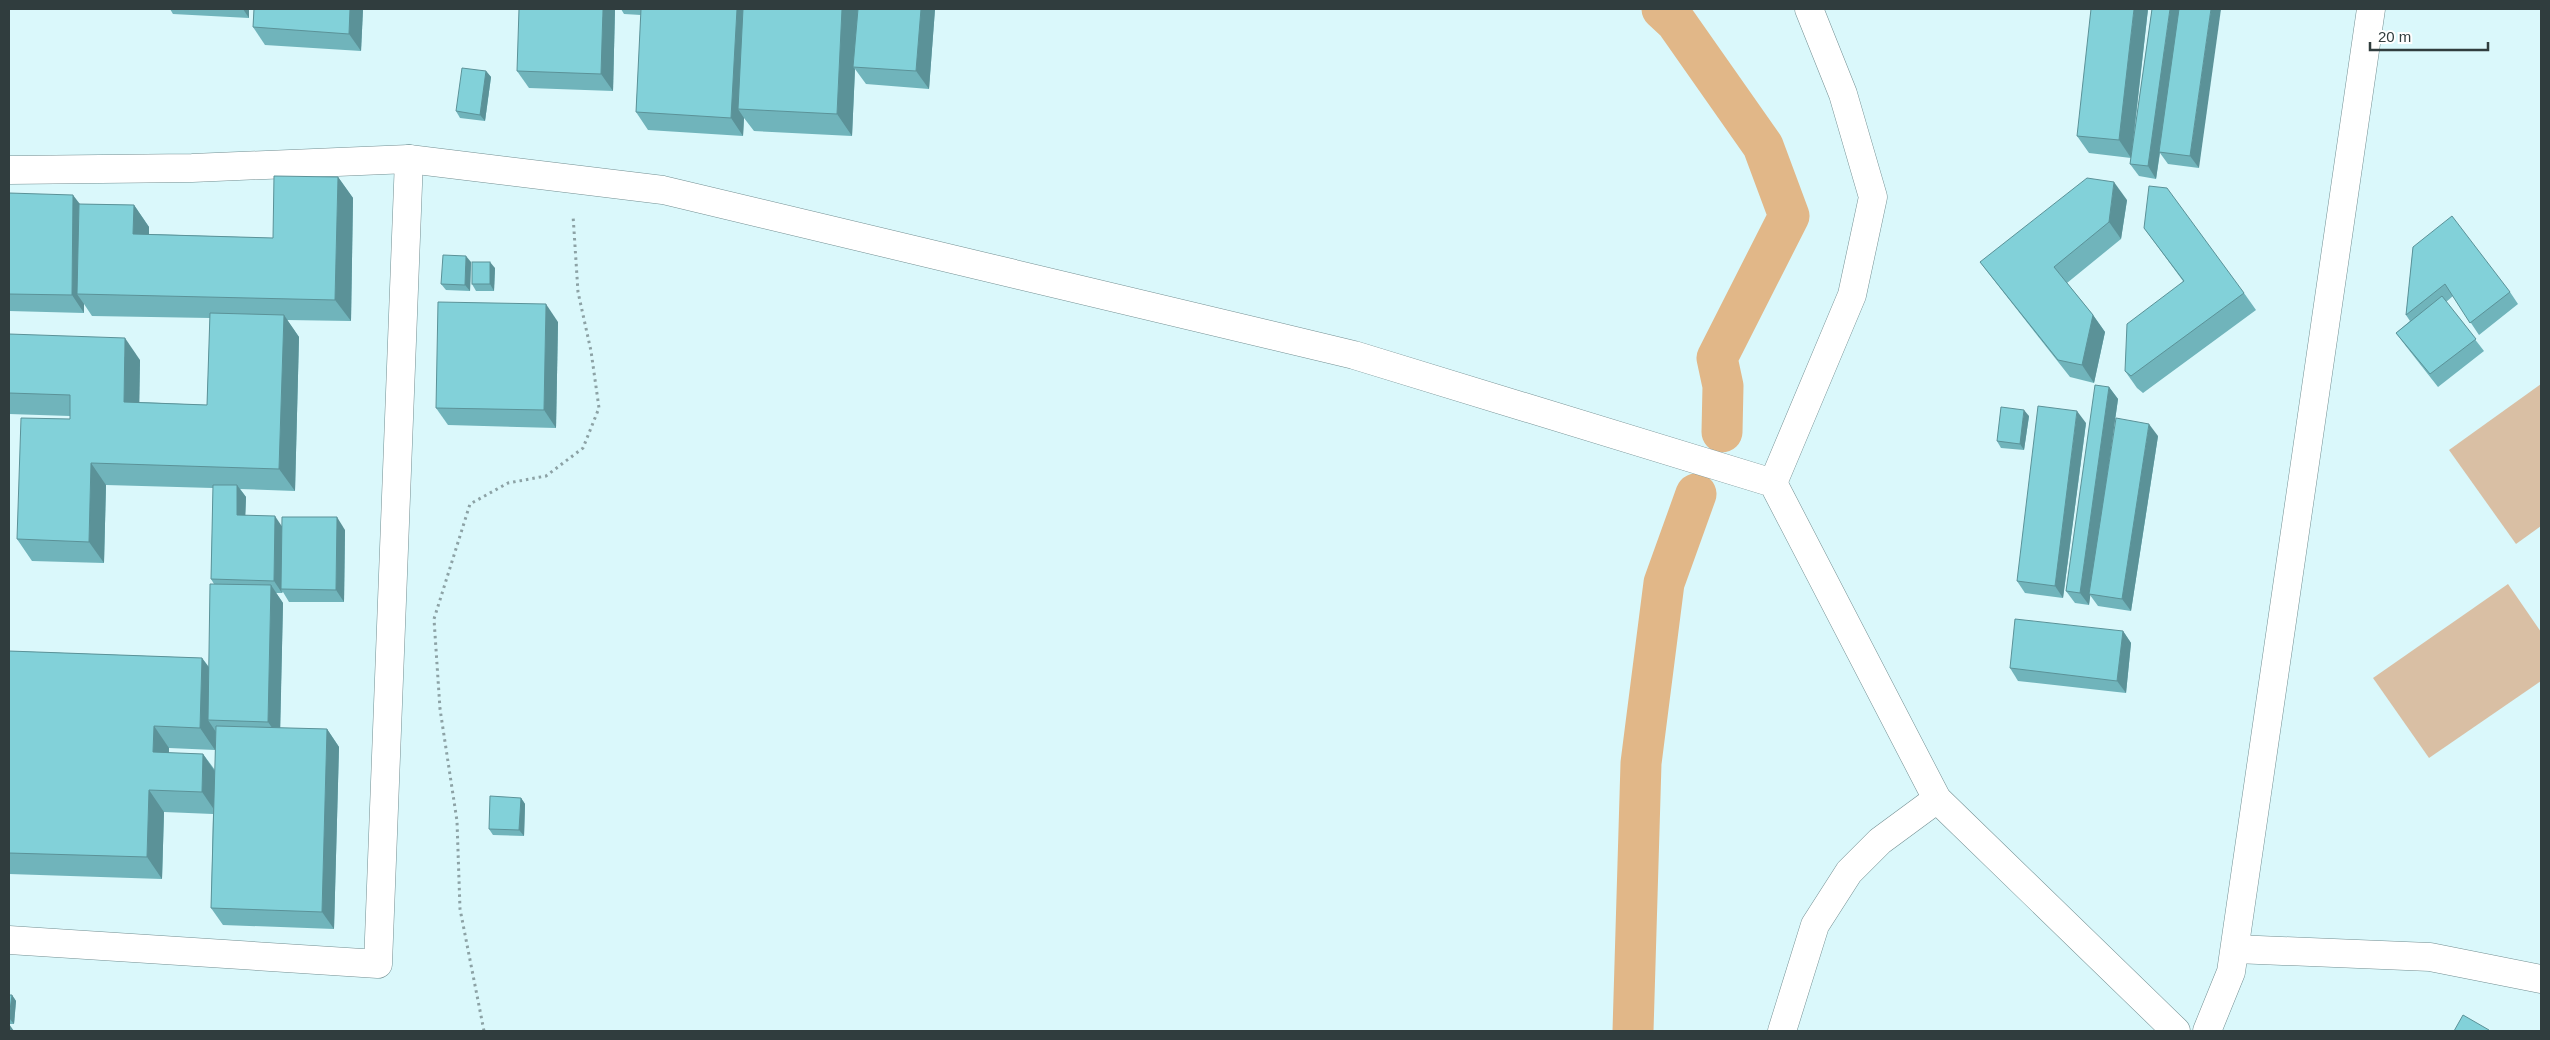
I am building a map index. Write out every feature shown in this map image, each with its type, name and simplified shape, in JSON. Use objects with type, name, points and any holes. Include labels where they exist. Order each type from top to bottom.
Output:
[{"type":"lane","points":[[1773,483],[1852,295],[1873,197],[1843,94],[1809,9]]},
{"type":"lane","points":[[2207,1031],[2231,972],[2235,949],[2371,9]]},
{"type":"lane","points":[[9,940],[378,964],[409,159]]},
{"type":"lane","points":[[9,170],[192,168],[409,159],[663,190],[1354,355],[1773,483],[1937,799],[2176,1031]]},
{"type":"lane","points":[[1782,1031],[1815,925],[1849,872],[1880,841],[1937,799]]},
{"type":"lane","points":[[2235,949],[2430,958],[2541,979]]},
{"type":"path","points":[[484,1031],[460,909],[457,821],[440,709],[434,619],[470,504],[508,483],[546,476],[583,448],[599,408],[591,351],[578,292],[571,179]]},
{"type":"shaded area","points":[[2541,384],[2541,526],[2516,544],[2449,450]]},
{"type":"shaded area","points":[[2508,584],[2541,632],[2541,681],[2429,758],[2373,678]]},
{"type":"building","points":[[254,9],[350,9],[349,34],[253,27]]},
{"type":"building","points":[[519,9],[603,9],[601,74],[517,71]]},
{"type":"building","points":[[641,9],[737,9],[731,118],[636,112]]},
{"type":"building","points":[[743,9],[842,9],[837,114],[738,109]]},
{"type":"building","points":[[858,9],[921,9],[916,71],[853,67]]},
{"type":"building","points":[[2091,9],[2134,9],[2119,140],[2077,136]]},
{"type":"building","points":[[2152,9],[2170,9],[2148,166],[2130,164]]},
{"type":"building","points":[[2179,9],[2211,9],[2190,156],[2159,152]]},
{"type":"building","points":[[462,68],[486,71],[480,115],[456,111]]},
{"type":"building","points":[[274,176],[338,177],[335,300],[77,294],[79,204],[134,205],[133,234],[273,238]]},
{"type":"building","points":[[2087,178],[2114,182],[2109,222],[2054,267],[2093,315],[2082,365],[2058,360],[1980,262]]},
{"type":"building","points":[[2149,186],[2167,188],[2244,293],[2131,376],[2125,371],[2127,324],[2184,281],[2144,228]]},
{"type":"building","points":[[9,193],[73,195],[72,295],[9,294]]},
{"type":"building","points":[[2452,216],[2510,292],[2470,323],[2445,284],[2406,315],[2413,247]]},
{"type":"building","points":[[443,255],[466,256],[465,285],[441,284]]},
{"type":"building","points":[[472,262],[490,262],[490,284],[472,284]]},
{"type":"building","points":[[2442,296],[2476,339],[2430,374],[2396,333]]},
{"type":"building","points":[[438,302],[546,304],[544,410],[436,408]]},
{"type":"building","points":[[210,313],[284,315],[279,469],[91,463],[89,542],[17,539],[21,418],[70,419],[70,395],[9,393],[9,334],[125,338],[124,402],[207,405]]},
{"type":"building","points":[[2095,385],[2109,387],[2080,593],[2066,591]]},
{"type":"building","points":[[2038,406],[2077,411],[2055,586],[2017,581]]},
{"type":"building","points":[[2001,407],[2024,410],[2020,444],[1997,441]]},
{"type":"building","points":[[2116,418],[2149,424],[2122,599],[2089,594]]},
{"type":"building","points":[[213,485],[237,485],[237,515],[275,516],[274,581],[211,579]]},
{"type":"building","points":[[282,517],[337,517],[336,590],[281,589]]},
{"type":"building","points":[[210,584],[271,585],[268,722],[208,720]]},
{"type":"building","points":[[2015,619],[2123,631],[2117,681],[2010,668]]},
{"type":"building","points":[[9,651],[202,658],[200,728],[154,726],[153,752],[203,754],[202,792],[149,790],[147,857],[9,853]]},
{"type":"building","points":[[216,726],[327,729],[322,912],[211,908]]},
{"type":"building","points":[[490,796],[521,798],[519,830],[489,829]]},
{"type":"building","points":[[9,995],[12,995],[9,1018]]},
{"type":"building","points":[[2463,1015],[2489,1030],[2489,1031],[2454,1031]]},
{"type":"waterway","points":[[1662,9],[1676,22],[1763,146],[1789,216],[1717,358],[1723,386],[1722,432]]},
{"type":"waterway","points":[[1633,1031],[1641,763],[1664,583],[1696,494]]}]
